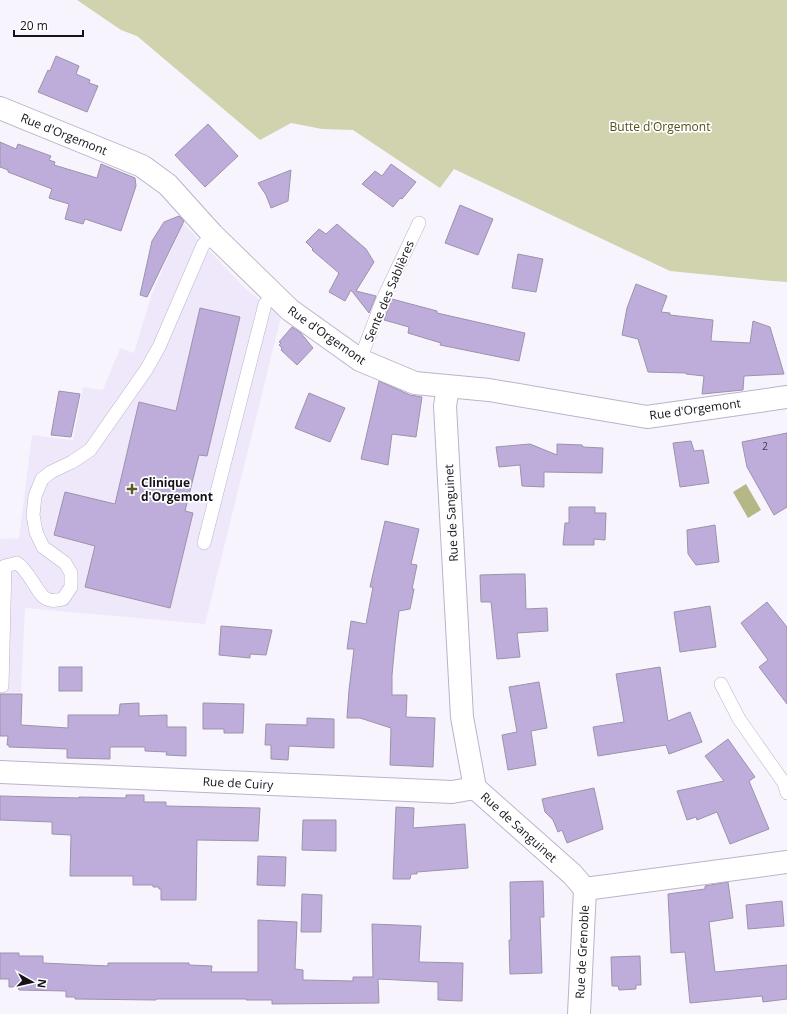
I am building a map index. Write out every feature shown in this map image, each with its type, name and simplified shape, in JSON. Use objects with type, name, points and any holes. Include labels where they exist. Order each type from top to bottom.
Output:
[{"type":"street","name":"Rue d'Orgemont","points":[[0,108],[142,166],[168,185],[213,235],[290,310],[360,360],[414,383],[489,390],[647,417],[787,397]]},
{"type":"street","name":"Rue de Sanguinet","points":[[448,387],[445,406],[462,717],[475,788],[572,874],[585,890]]},
{"type":"street","name":"Rue de Cuiry","points":[[0,772],[452,792],[475,788]]},
{"type":"street","points":[[585,890],[787,862]]},
{"type":"street","name":"Rue de Grenoble","points":[[579,1014],[585,890]]},
{"type":"lane","name":"Sente des Sablières","points":[[360,360],[383,299],[419,223]]},
{"type":"lane","points":[[2,686],[5,566],[17,563],[23,566],[45,599],[52,601],[63,599],[71,587],[71,573],[65,563],[43,547],[36,532],[33,515],[35,496],[42,479],[51,472],[72,462],[90,450],[146,370],[159,347],[203,245],[213,235]]},
{"type":"lane","points":[[204,543],[265,304],[274,294]]},
{"type":"lane","points":[[721,684],[739,719],[784,783],[787,793]]},
{"type":"shaded area","name":"Clinique d'Orgemont","points":[[183,223],[244,287],[281,317],[205,624],[25,608],[21,692],[0,693],[0,539],[19,538],[32,435],[73,440],[83,387],[103,390],[120,348],[134,353],[152,293]]},
{"type":"shaded area","points":[[746,484],[761,510],[748,518],[733,492]]},
{"type":"green space","name":"Butte d'Orgemont","points":[[77,0],[787,0],[787,282],[670,271],[454,169],[440,188],[353,130],[322,129],[291,123],[260,140],[137,36],[121,30]]},
{"type":"building","points":[[56,56],[79,66],[76,74],[90,80],[89,83],[98,86],[87,112],[38,92],[48,70],[50,71]]},
{"type":"building","points":[[208,124],[238,156],[205,187],[175,155]]},
{"type":"building","points":[[0,142],[16,149],[18,144],[51,156],[49,160],[55,162],[54,165],[97,178],[101,164],[135,178],[136,186],[121,231],[85,219],[83,224],[65,219],[69,204],[49,198],[52,189],[8,172],[8,170],[0,167]]},
{"type":"building","points":[[391,164],[416,182],[402,199],[400,198],[393,207],[362,184],[375,171],[382,176]]},
{"type":"building","points":[[291,170],[288,201],[271,208],[266,195],[258,183]]},
{"type":"building","points":[[460,205],[493,219],[478,255],[445,243]]},
{"type":"building","points":[[179,216],[184,221],[147,297],[140,295],[152,241],[164,222]]},
{"type":"building","points":[[337,224],[366,249],[374,262],[356,291],[376,296],[369,313],[351,290],[345,301],[329,292],[339,273],[312,250],[313,249],[306,242],[319,229],[326,234]]},
{"type":"building","points":[[518,254],[543,259],[536,292],[512,288]]},
{"type":"building","points":[[636,284],[667,296],[661,312],[670,313],[670,315],[713,320],[711,341],[750,343],[753,321],[770,327],[784,374],[744,376],[743,390],[702,394],[704,376],[686,373],[648,372],[638,339],[622,335],[627,308]]},
{"type":"building","points":[[392,299],[437,311],[437,313],[525,333],[519,361],[440,345],[441,343],[408,333],[409,327],[384,320]]},
{"type":"building","points":[[200,308],[240,317],[207,456],[199,455],[185,511],[193,513],[170,608],[85,587],[95,546],[54,535],[65,492],[115,504],[139,402],[176,411]]},
{"type":"building","points":[[292,327],[300,332],[313,348],[297,365],[281,350],[282,348],[279,345],[281,343],[279,342]]},
{"type":"building","points":[[379,381],[410,395],[422,397],[416,437],[392,434],[388,465],[361,459]]},
{"type":"building","points":[[59,391],[80,394],[71,437],[51,435]]},
{"type":"building","points":[[309,393],[345,408],[330,442],[295,428]]},
{"type":"building","points":[[787,433],[787,507],[774,515],[747,467],[742,442]]},
{"type":"building","points":[[691,441],[694,451],[703,450],[709,483],[680,487],[673,443]]},
{"type":"building","points":[[530,444],[557,455],[557,444],[603,448],[602,473],[544,472],[544,487],[522,486],[520,465],[499,467],[496,447]]},
{"type":"building","points":[[569,507],[595,507],[595,513],[606,513],[605,540],[594,539],[594,545],[563,545],[565,523],[569,523]]},
{"type":"building","points":[[385,521],[419,529],[411,564],[417,565],[410,609],[399,611],[392,675],[392,695],[407,695],[406,717],[435,718],[433,767],[390,765],[391,728],[360,718],[347,718],[354,649],[347,649],[351,621],[366,624],[373,587],[370,587]]},
{"type":"building","points":[[715,525],[719,562],[696,565],[688,554],[687,530]]},
{"type":"building","points":[[525,574],[526,609],[547,608],[548,631],[517,633],[520,657],[497,659],[491,602],[481,602],[480,575]]},
{"type":"building","points":[[767,602],[787,627],[787,704],[759,667],[768,660],[741,623]]},
{"type":"building","points":[[710,606],[716,647],[680,652],[674,612]]},
{"type":"building","points":[[221,626],[272,630],[266,655],[250,654],[250,658],[219,655]]},
{"type":"building","points":[[59,667],[82,667],[82,691],[59,691]]},
{"type":"building","points":[[660,667],[668,721],[690,712],[702,742],[669,754],[666,745],[598,756],[593,727],[624,722],[616,674]]},
{"type":"building","points":[[539,682],[547,728],[531,731],[536,765],[508,770],[502,735],[517,732],[509,687]]},
{"type":"building","points":[[0,694],[22,694],[21,725],[68,728],[68,715],[119,715],[120,704],[139,703],[139,716],[167,715],[167,727],[186,727],[186,756],[166,755],[167,752],[145,751],[145,747],[110,747],[110,759],[67,758],[67,749],[9,747],[9,745],[7,745],[8,736],[0,736]]},
{"type":"building","points":[[203,703],[244,704],[243,733],[224,733],[224,729],[203,729]]},
{"type":"building","points":[[307,718],[334,719],[334,748],[289,746],[288,760],[271,759],[271,745],[265,745],[266,724],[307,725]]},
{"type":"building","points":[[728,739],[755,777],[749,781],[769,829],[730,844],[717,812],[697,820],[696,817],[687,820],[677,791],[724,781],[705,756]]},
{"type":"building","points":[[594,788],[603,829],[567,843],[562,830],[558,832],[553,820],[545,812],[542,799]]},
{"type":"building","points":[[126,795],[144,795],[144,802],[166,802],[166,806],[260,808],[258,841],[197,840],[196,900],[161,900],[161,889],[159,889],[159,887],[153,887],[153,885],[133,885],[133,876],[70,876],[71,835],[52,834],[52,822],[0,820],[0,796],[126,798]]},
{"type":"building","points":[[396,807],[414,808],[413,828],[465,824],[468,868],[417,872],[417,874],[411,874],[410,879],[393,879]]},
{"type":"building","points":[[303,820],[336,820],[336,851],[302,850]]},
{"type":"building","points":[[258,856],[286,857],[285,886],[257,885]]},
{"type":"building","points":[[543,881],[544,917],[540,917],[542,973],[510,974],[510,882]]},
{"type":"building","points":[[728,882],[733,918],[709,922],[715,972],[787,965],[787,999],[763,1002],[762,996],[690,1003],[685,952],[671,953],[668,894],[705,889],[705,886]]},
{"type":"building","points":[[302,894],[322,895],[321,932],[301,932]]},
{"type":"building","points":[[782,901],[784,926],[748,929],[746,905]]},
{"type":"building","points":[[258,920],[297,922],[295,969],[303,970],[303,980],[353,981],[353,977],[373,977],[372,924],[421,926],[419,962],[463,963],[462,1001],[438,1000],[438,982],[378,979],[379,1003],[272,1004],[272,1000],[246,999],[75,999],[75,997],[66,997],[66,991],[19,990],[18,987],[9,987],[9,979],[0,979],[0,953],[19,953],[19,956],[43,956],[43,963],[108,966],[108,963],[189,963],[189,965],[212,966],[211,972],[258,972]]},
{"type":"building","points":[[640,956],[641,985],[636,985],[636,989],[619,990],[618,986],[612,986],[611,957]]},
{"type":"place","name":"Clinique d'Orgemont","points":[[132,489]]}]
